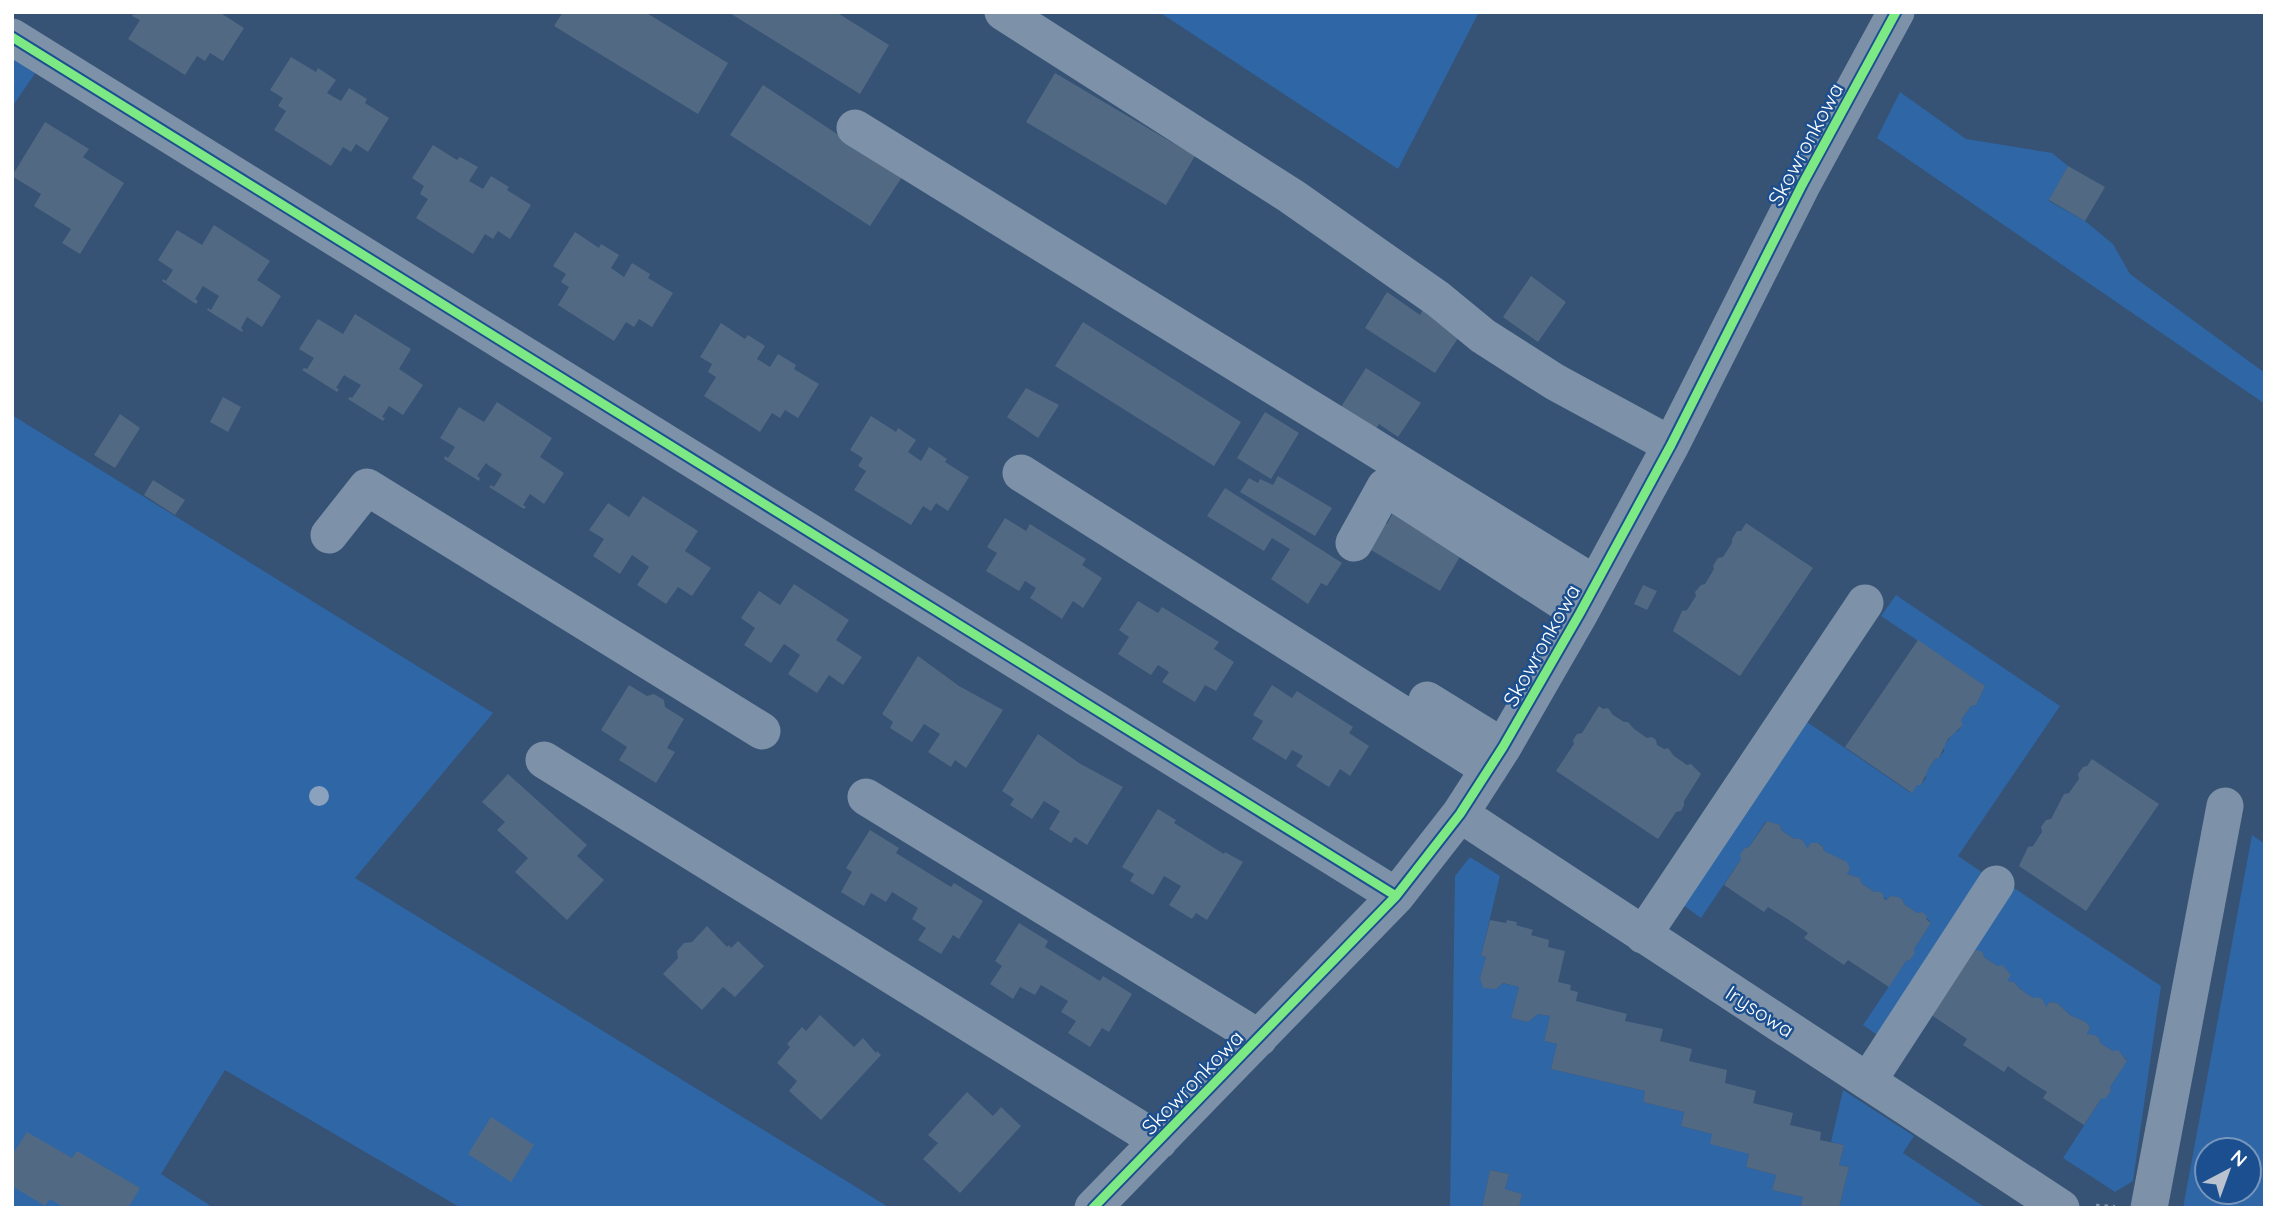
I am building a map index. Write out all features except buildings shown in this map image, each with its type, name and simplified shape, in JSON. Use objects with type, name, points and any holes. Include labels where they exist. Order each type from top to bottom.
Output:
[{"type":"street","points":[[1003,12],[1291,196],[1513,356],[1555,383],[1671,445]]},
{"type":"street","name":"Skowronkowa","points":[[1093,1208],[1396,897],[1460,814],[1496,758],[1588,598],[1671,445],[1802,185],[1896,12]]},
{"type":"street","points":[[12,37],[1396,897]]},
{"type":"street","points":[[855,128],[1588,598]]},
{"type":"street","points":[[1021,473],[1496,758]]},
{"type":"street","points":[[329,535],[367,487],[762,731]]},
{"type":"street","points":[[1354,543],[1385,487],[1588,598]]},
{"type":"street","points":[[1161,541],[1496,758]]},
{"type":"street","points":[[1643,935],[1865,603]]},
{"type":"street","points":[[544,760],[1159,1141]]},
{"type":"street","points":[[866,797],[1259,1038]]},
{"type":"street","points":[[2149,1208],[2225,806]]},
{"type":"street","name":"Irysowa","points":[[1460,814],[2061,1208]]},
{"type":"street","points":[[1868,1081],[1996,884]]},
{"type":"green space","points":[[1159,12],[1479,12],[1398,169]]},
{"type":"green space","points":[[12,52],[38,69],[12,107]]},
{"type":"green space","points":[[1900,92],[1966,139],[2052,153],[2068,166],[2049,201],[2085,221],[2113,244],[2130,274],[2265,373],[2265,404],[1877,138]]},
{"type":"green space","points":[[12,415],[493,713],[355,878],[890,1208],[461,1208],[225,1070],[161,1174],[214,1208],[12,1208]]},
{"type":"green space","points":[[1896,595],[2060,706],[1958,856],[1989,877],[1883,1039],[1863,1025],[1906,961],[1910,960],[1931,923],[1922,912],[1917,913],[1904,904],[1903,900],[1890,896],[1887,900],[1878,891],[1874,892],[1861,883],[1860,878],[1847,874],[1850,869],[1842,859],[1837,860],[1824,851],[1819,843],[1811,843],[1807,848],[1798,838],[1794,839],[1781,830],[1780,825],[1766,821],[1749,847],[1745,848],[1741,859],[1701,918],[1683,905],[1807,722],[1911,793],[1926,778],[1925,773],[1944,751],[1944,746],[1954,732],[1958,731],[1962,725],[1961,720],[1971,706],[1976,705],[1985,686],[1881,616]]},
{"type":"green space","points":[[2252,835],[2265,844],[2265,1208],[2183,1208],[2193,1154],[2193,1206],[2263,1206],[2263,1136],[2196,1136]]},
{"type":"green space","points":[[1470,857],[1500,876],[1481,956],[1486,957],[1480,978],[1496,989],[1503,983],[1519,987],[1511,1018],[1528,1022],[1538,1014],[1550,1016],[1544,1041],[1557,1044],[1551,1069],[1645,1091],[1643,1102],[1684,1112],[1681,1126],[1712,1134],[1749,1154],[1746,1167],[1776,1175],[1772,1190],[1803,1197],[1800,1208],[1519,1208],[1522,1194],[1505,1189],[1509,1174],[1490,1170],[1482,1208],[1450,1208],[1455,876]]},
{"type":"green space","points":[[2011,886],[2161,986],[2133,1181],[2115,1192],[2063,1158],[2101,1099],[2111,1091],[2110,1087],[2127,1060],[2118,1051],[2100,1043],[2099,1038],[2087,1034],[2090,1028],[2086,1022],[2070,1015],[2057,1003],[2049,1002],[2046,1007],[2014,982],[2007,981],[1997,966],[1984,957],[1983,953],[1973,951]]},
{"type":"green space","points":[[1843,1090],[1914,1136],[1903,1153],[1986,1208],[1839,1208],[1849,1167],[1839,1165],[1844,1145],[1831,1142]]},
{"type":"cycle path","points":[[1093,1208],[1396,896],[1460,814],[1503,747],[1580,613],[1671,445],[1802,185],[1896,12]]},
{"type":"cycle path","points":[[12,37],[1396,896]]}]
